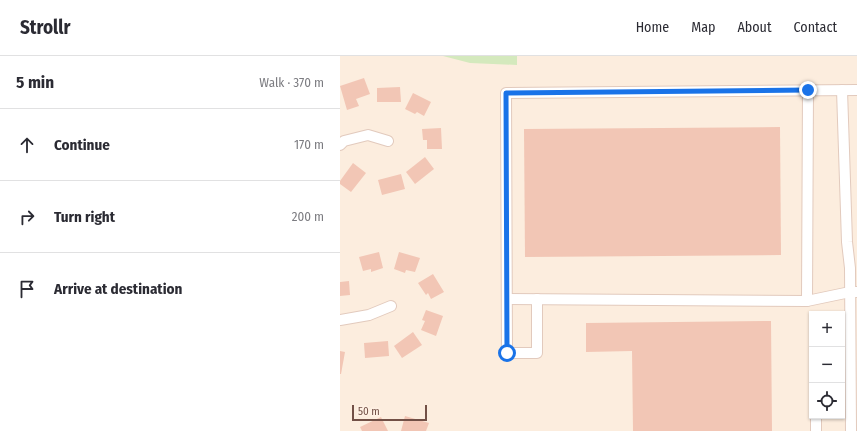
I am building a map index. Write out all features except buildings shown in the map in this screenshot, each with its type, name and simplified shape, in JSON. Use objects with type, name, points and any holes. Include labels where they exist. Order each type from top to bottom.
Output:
[{"type":"street","points":[[807,301],[808,90]]},
{"type":"street","points":[[842,90],[847,242],[854,292],[851,431]]},
{"type":"street","points":[[537,299],[537,352],[507,353],[506,93],[857,90]]},
{"type":"street","points":[[340,145],[344,141],[368,135],[388,141]]},
{"type":"street","points":[[506,299],[807,301],[854,292]]},
{"type":"street","points":[[340,320],[369,315],[391,306]]},
{"type":"street","points":[[816,419],[816,431]]},
{"type":"green space","points":[[443,56],[517,56],[517,65],[470,63]]},
{"type":"route","points":[[507,353],[506,93],[808,90]]}]
